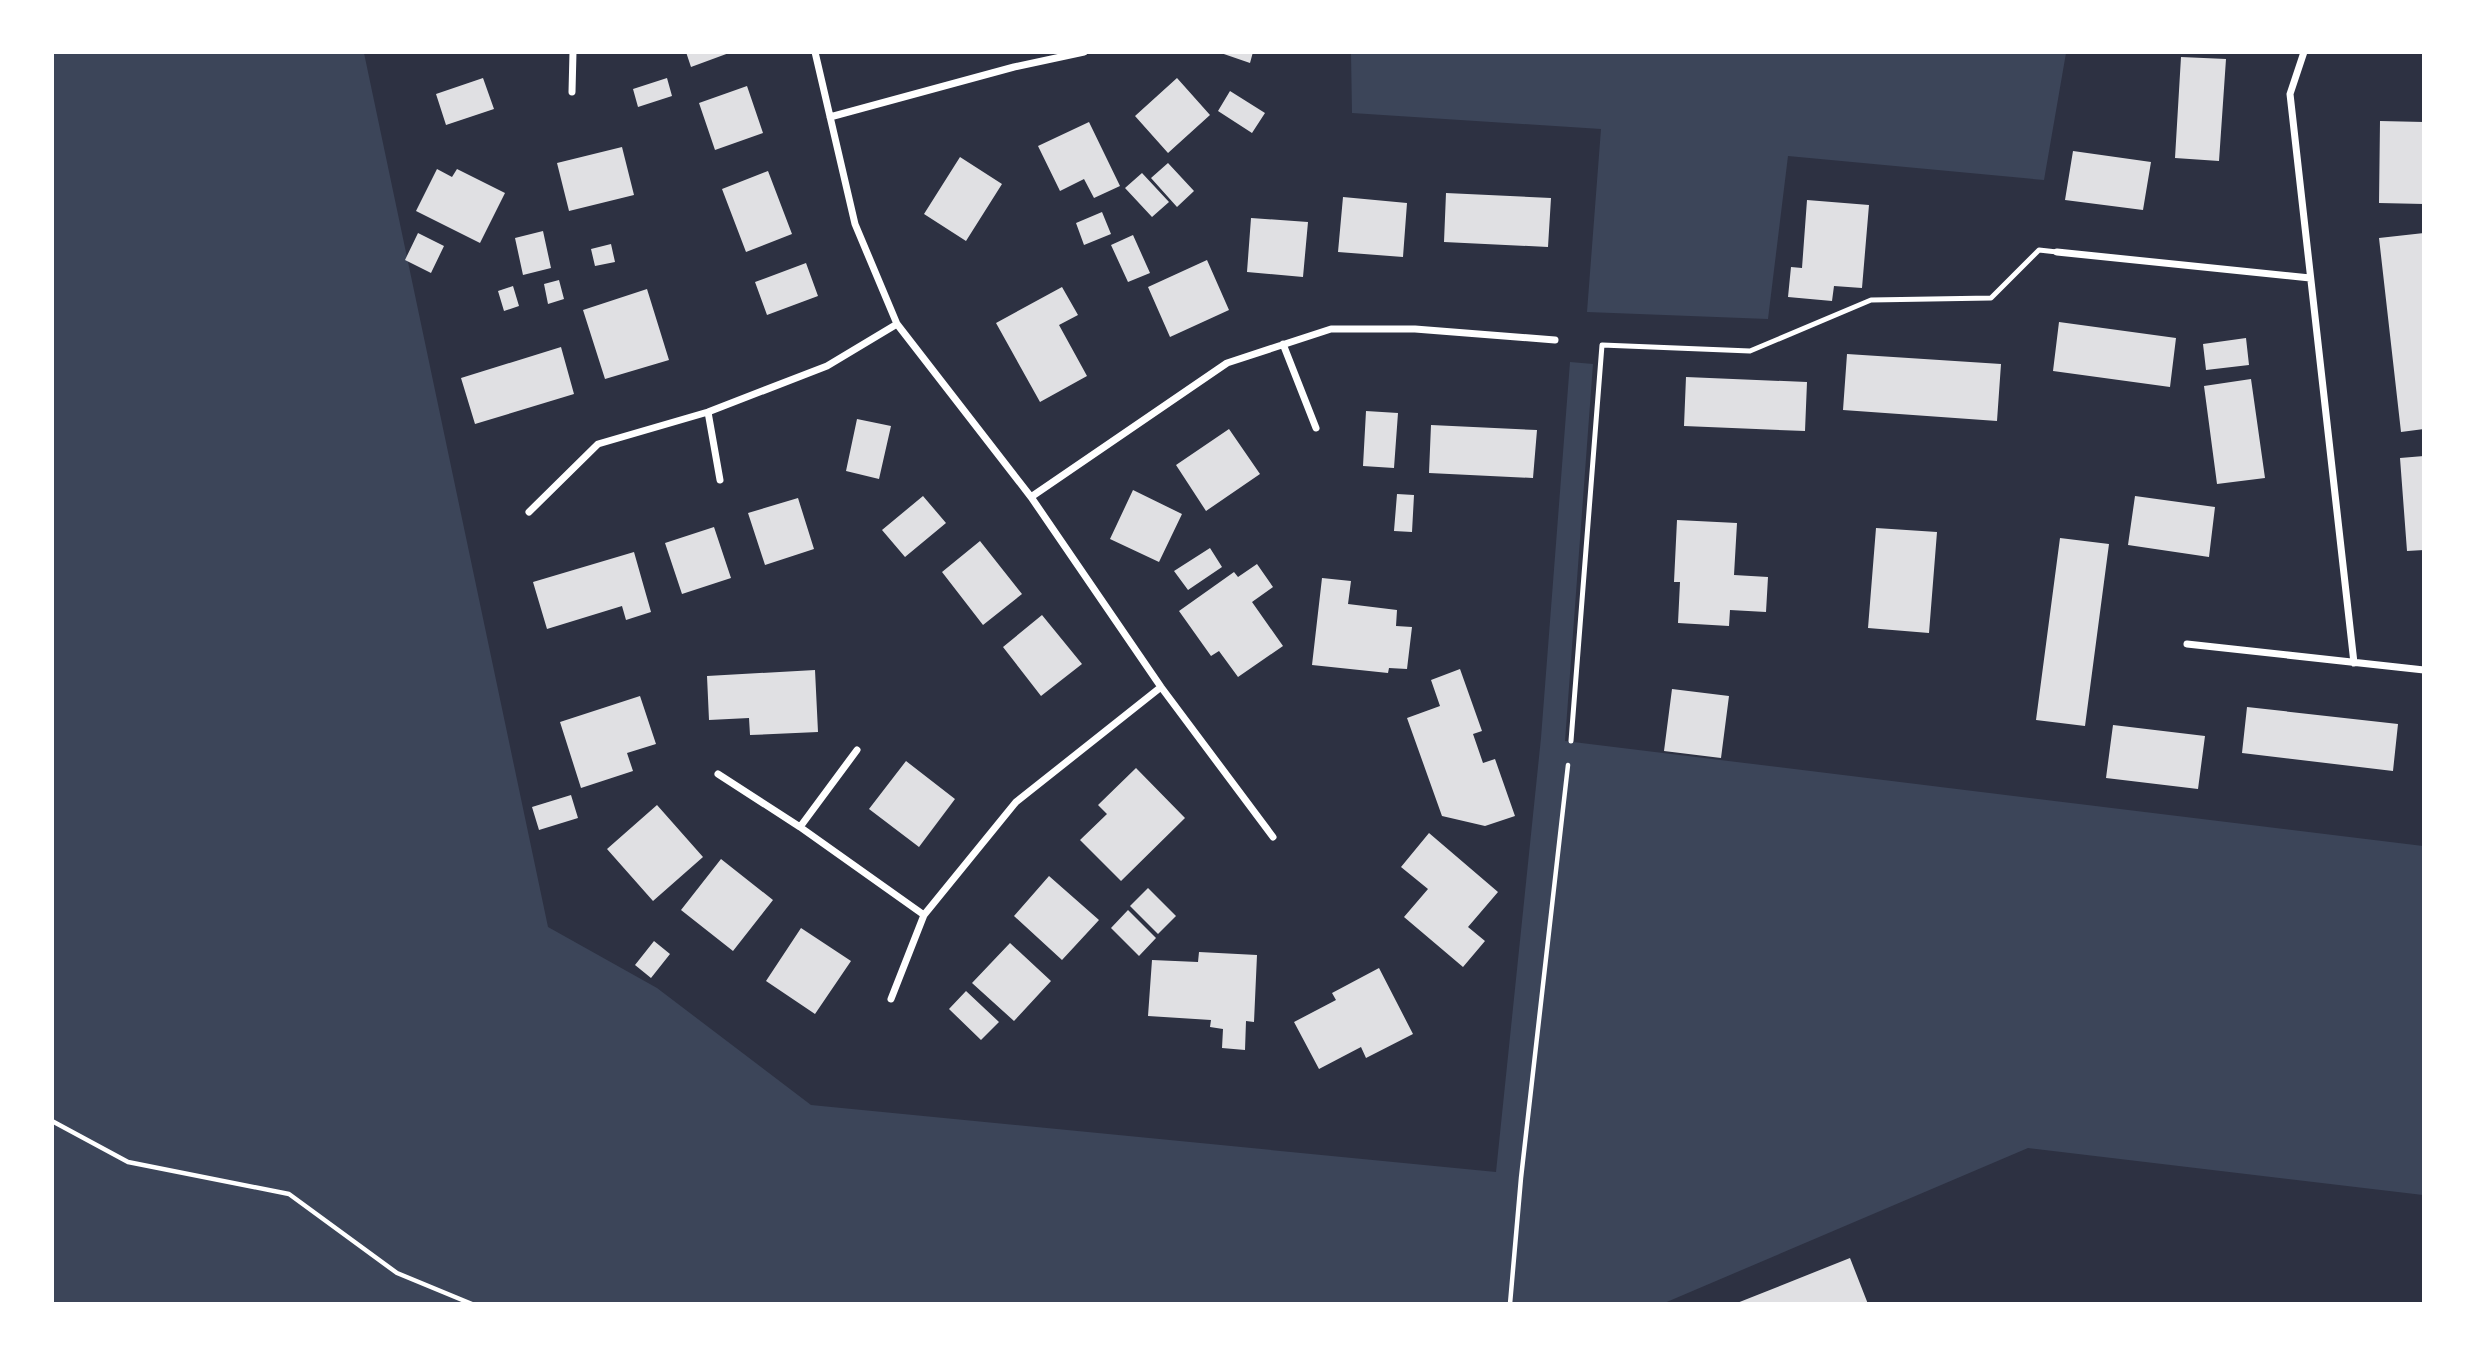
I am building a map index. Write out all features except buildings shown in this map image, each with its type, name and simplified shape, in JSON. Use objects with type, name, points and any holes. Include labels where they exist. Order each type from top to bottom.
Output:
[{"type":"street","points":[[572,92],[573,52]]},
{"type":"street","points":[[815,52],[855,224],[897,324],[1031,497],[1161,687],[1273,837]]},
{"type":"street","points":[[830,117],[1084,52]]},
{"type":"street","points":[[2304,52],[2290,94],[2354,663]]},
{"type":"street","points":[[2057,252],[2310,278]]},
{"type":"street","points":[[529,512],[598,444],[708,412],[827,366],[897,324]]},
{"type":"street","points":[[1031,497],[1227,363],[1331,329],[1415,329],[1555,340]]},
{"type":"street","points":[[1283,344],[1315,428]]},
{"type":"street","points":[[708,412],[720,480]]},
{"type":"street","points":[[2188,644],[2424,670]]},
{"type":"street","points":[[891,999],[924,915],[1016,802],[1161,687]]},
{"type":"street","points":[[800,827],[857,750]]},
{"type":"street","points":[[718,774],[800,827],[924,915]]},
{"type":"lane","points":[[1571,741],[1602,345],[1750,351],[1871,299],[1991,298],[2039,250],[2057,252]]},
{"type":"path","points":[[1510,1304],[1521,1178],[1571,741]]},
{"type":"path","points":[[52,1121],[128,1162],[289,1194],[397,1273],[472,1304]]},
{"type":"shaded area","points":[[1351,52],[2066,53],[2044,180],[1788,156],[1768,319],[1587,312],[1601,129],[1352,113]]},
{"type":"shaded area","points":[[52,53],[364,53],[548,927],[657,988],[811,1105],[1496,1172],[1541,738],[1570,362],[1593,364],[1565,741],[2423,846],[2423,1195],[2028,1148],[1662,1304],[53,1303]]}]
